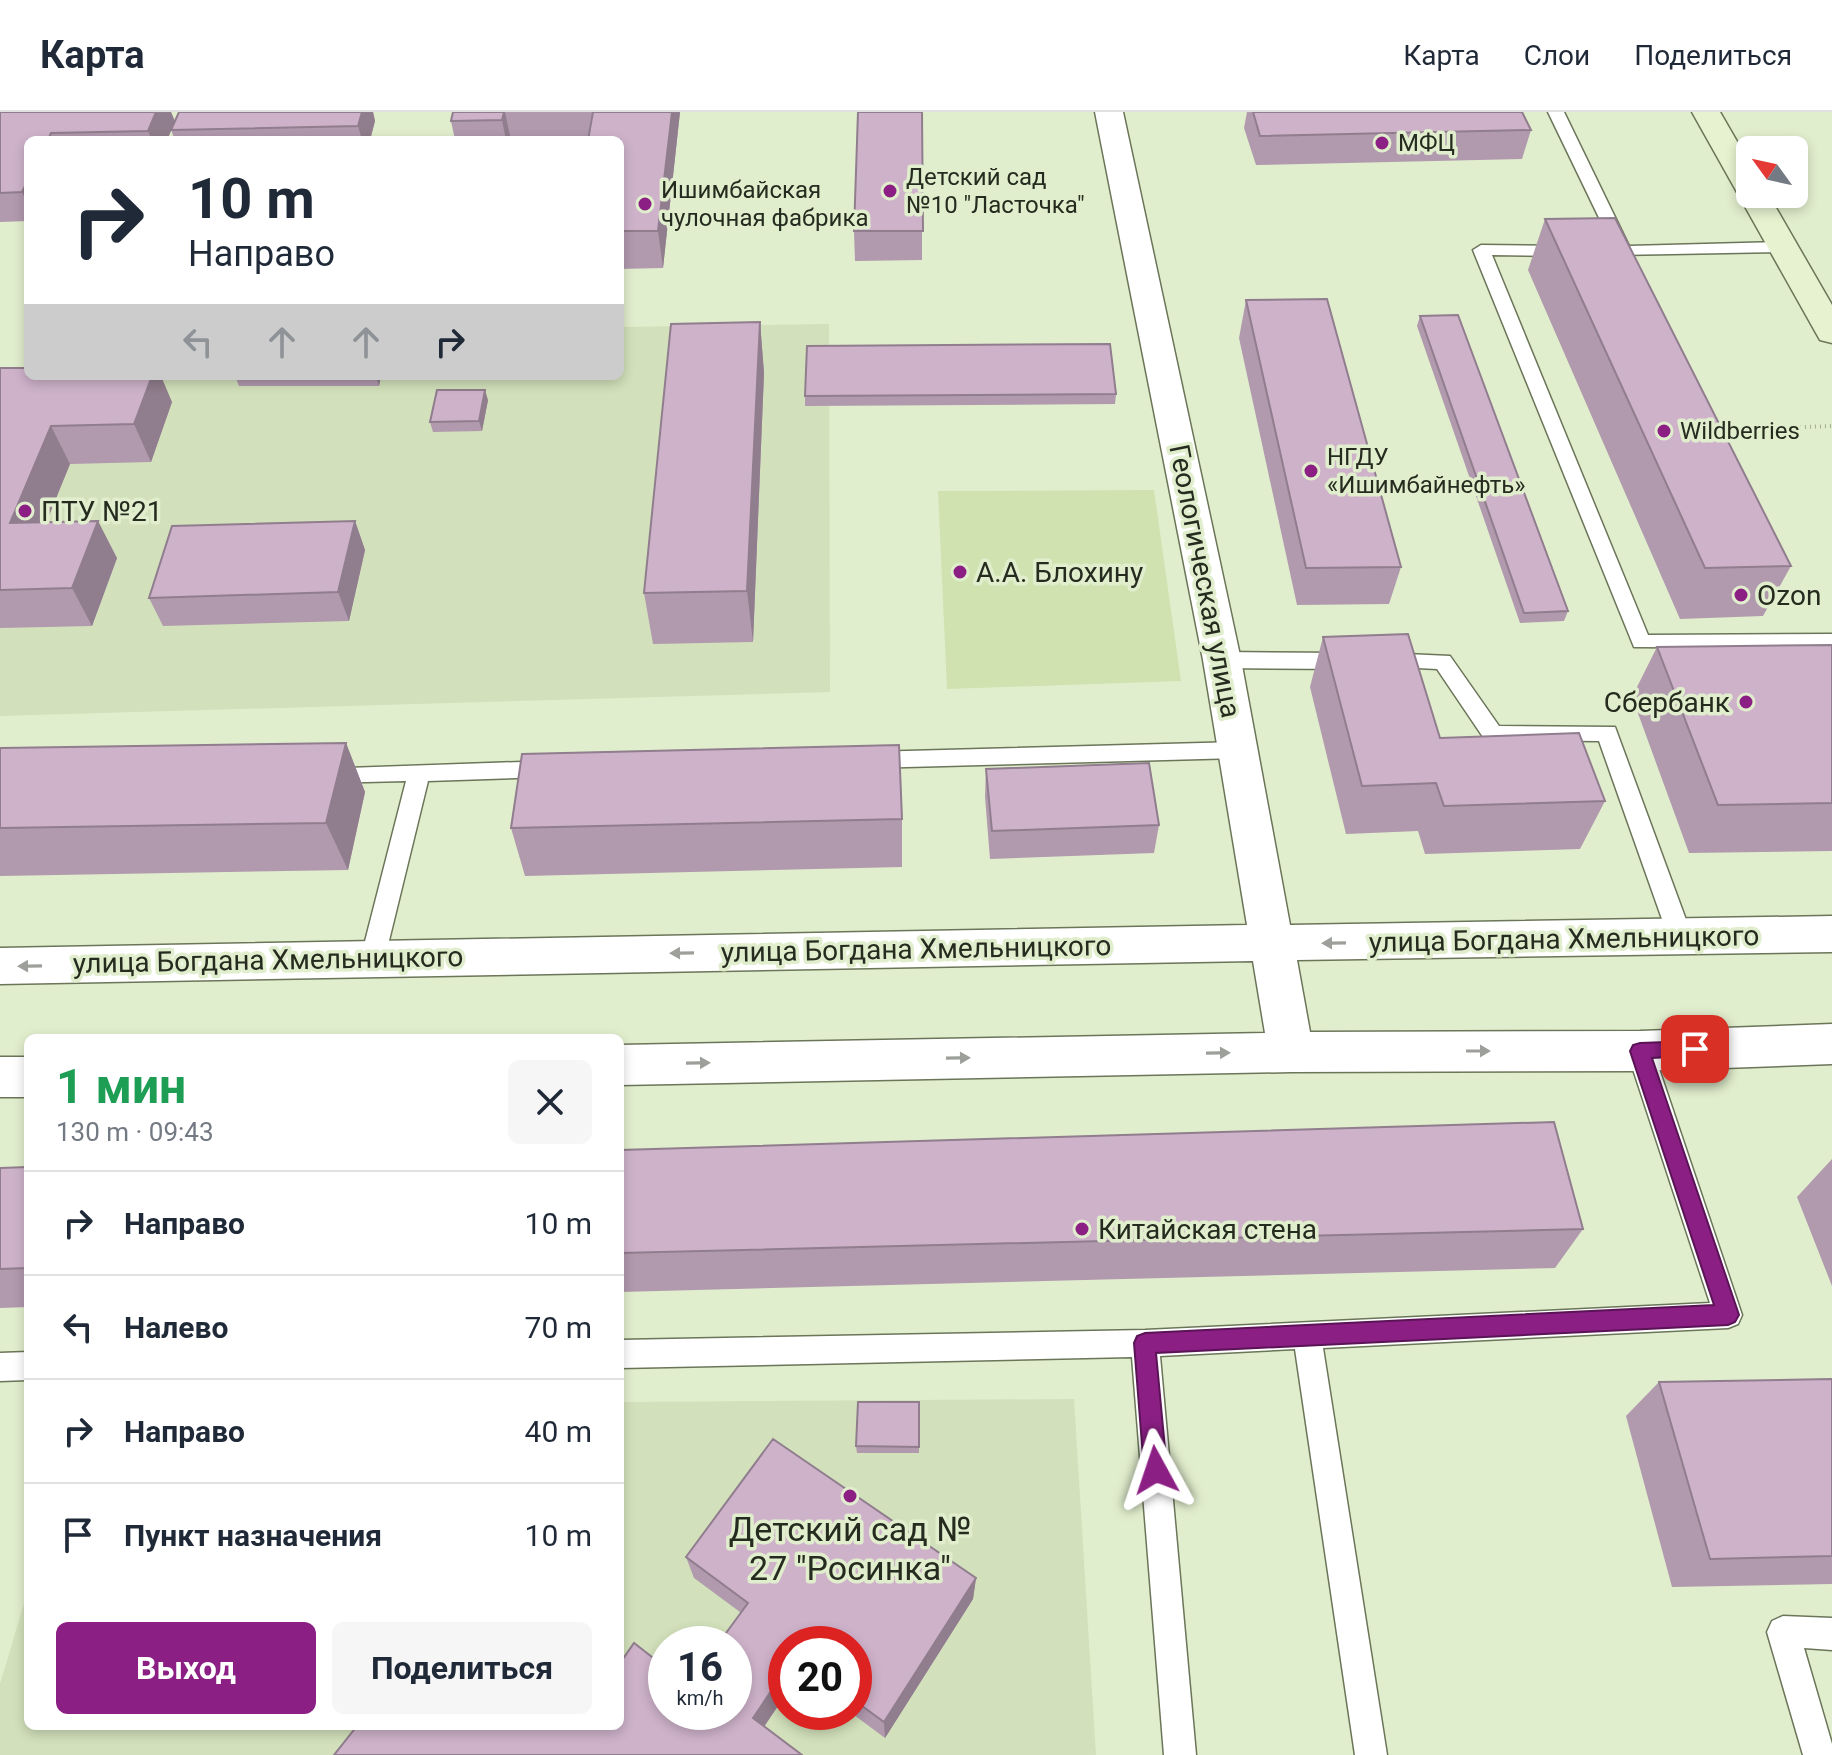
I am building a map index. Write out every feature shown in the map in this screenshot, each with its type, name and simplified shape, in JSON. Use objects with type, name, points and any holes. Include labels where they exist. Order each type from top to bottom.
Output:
[{"type":"main road","points":[[1706,112],[1736,165]]},
{"type":"main road","points":[[1760,208],[1832,333]]},
{"type":"street","name":"Геологическая улица","points":[[1109,112],[1222,660],[1291,1052]]},
{"type":"street","name":"улица Богдана Хмельницкого","points":[[0,966],[373,957],[1832,934]]},
{"type":"street","points":[[624,1065],[1291,1052],[1640,1051],[1832,1044]]},
{"type":"street","points":[[0,1077],[24,1077]]},
{"type":"lane","points":[[1556,112],[1607,251]]},
{"type":"lane","points":[[1783,247],[1481,250],[1641,642],[1832,641]]},
{"type":"lane","points":[[1222,660],[1443,661],[1493,734],[1607,733],[1680,936]]},
{"type":"lane","points":[[845,761],[1239,750]]},
{"type":"lane","points":[[310,776],[577,768]]},
{"type":"lane","points":[[373,957],[419,773]]},
{"type":"lane","points":[[624,1354],[1145,1343],[1728,1315],[1640,1051]]},
{"type":"lane","points":[[1307,1335],[1371,1755]]},
{"type":"lane","points":[[1145,1343],[1180,1755]]},
{"type":"lane","points":[[0,1367],[24,1366]]},
{"type":"lane","points":[[1819,1755],[1783,1632],[1832,1634]]},
{"type":"path","points":[[1706,430],[1832,426]]},
{"type":"shaded area","points":[[829,324],[830,692],[0,716],[0,418],[24,369],[24,380],[624,380],[624,327]]},
{"type":"shaded area","points":[[1154,490],[1181,681],[947,689],[938,491]]},
{"type":"shaded area","name":"Детский сад № 27 \"Росинка\"","points":[[1074,1399],[1096,1755],[0,1755],[0,1684],[24,1603],[24,1730],[624,1730],[624,1402]]},
{"type":"building","points":[[0,112],[156,112],[148,131],[24,136],[24,188],[22,192],[0,193]]},
{"type":"building","points":[[179,112],[362,112],[358,126],[171,130]]},
{"type":"building","points":[[453,112],[504,112],[502,120],[451,121]]},
{"type":"building","points":[[593,112],[672,112],[658,231],[624,231],[624,136],[589,136]]},
{"type":"building","name":"Детский сад №10 \"Ласточка\"","points":[[858,112],[922,112],[923,231],[854,231]]},
{"type":"building","points":[[1253,112],[1522,112],[1531,130],[1260,136]]},
{"type":"building","points":[[1615,218],[1791,566],[1705,568],[1545,219]]},
{"type":"building","name":"НГДУ «Ишимбайнефть»","points":[[1327,299],[1401,567],[1306,568],[1246,300]]},
{"type":"building","points":[[1458,315],[1568,611],[1524,613],[1420,316]]},
{"type":"building","points":[[760,322],[747,591],[644,593],[671,324]]},
{"type":"building","points":[[1110,344],[1116,394],[805,396],[807,346]]},
{"type":"building","points":[[0,368],[24,368],[24,380],[150,380],[134,424],[51,426],[10,523],[98,521],[72,588],[0,590]]},
{"type":"building","points":[[437,390],[485,390],[479,421],[430,422]]},
{"type":"building","points":[[355,521],[338,592],[149,598],[172,526]]},
{"type":"building","points":[[1408,634],[1440,738],[1579,733],[1605,801],[1444,806],[1436,783],[1362,786],[1323,637]]},
{"type":"building","points":[[1832,645],[1832,803],[1718,805],[1657,647]]},
{"type":"building","points":[[346,743],[326,823],[0,828],[0,748]]},
{"type":"building","points":[[899,745],[902,819],[511,828],[522,754]]},
{"type":"building","points":[[1149,763],[1159,825],[992,831],[986,769]]},
{"type":"building","points":[[1554,1122],[1583,1229],[624,1253],[624,1150]]},
{"type":"building","points":[[24,1167],[24,1268],[0,1269],[0,1168]]},
{"type":"building","points":[[1832,1379],[1832,1556],[1710,1559],[1659,1382]]},
{"type":"building","points":[[858,1402],[919,1402],[919,1447],[856,1446]]},
{"type":"building","name":"Детский сад № 27 \"Росинка\"","points":[[773,1439],[976,1578],[884,1722],[872,1713],[872,1626],[768,1626],[768,1696],[753,1718],[802,1755],[334,1755],[354,1730],[624,1730],[624,1657],[634,1643],[648,1654],[648,1730],[752,1730],[752,1626],[731,1626],[748,1603],[686,1557]]},
{"type":"place","name":"МФЦ","points":[[1382,143]]},
{"type":"place","name":"Детский сад №10 \"Ласточка\"","points":[[890,191]]},
{"type":"place","name":"Ишимбайская чулочная фабрика","points":[[645,204]]},
{"type":"place","name":"Wildberries","points":[[1664,431]]},
{"type":"place","name":"НГДУ «Ишимбайнефть»","points":[[1311,471]]},
{"type":"place","name":"ПТУ №21","points":[[25,511]]},
{"type":"place","name":"А.А. Блохину","points":[[960,572]]},
{"type":"place","name":"Ozon","points":[[1741,595]]},
{"type":"place","name":"Сбербанк","points":[[1746,702]]},
{"type":"place","name":"Китайская стена","points":[[1082,1229]]},
{"type":"place","name":"Детский сад № 27 \"Росинка\"","points":[[850,1496]]},
{"type":"route","points":[[1156,1470],[1145,1343],[1728,1315],[1640,1051],[1695,1049]]}]
